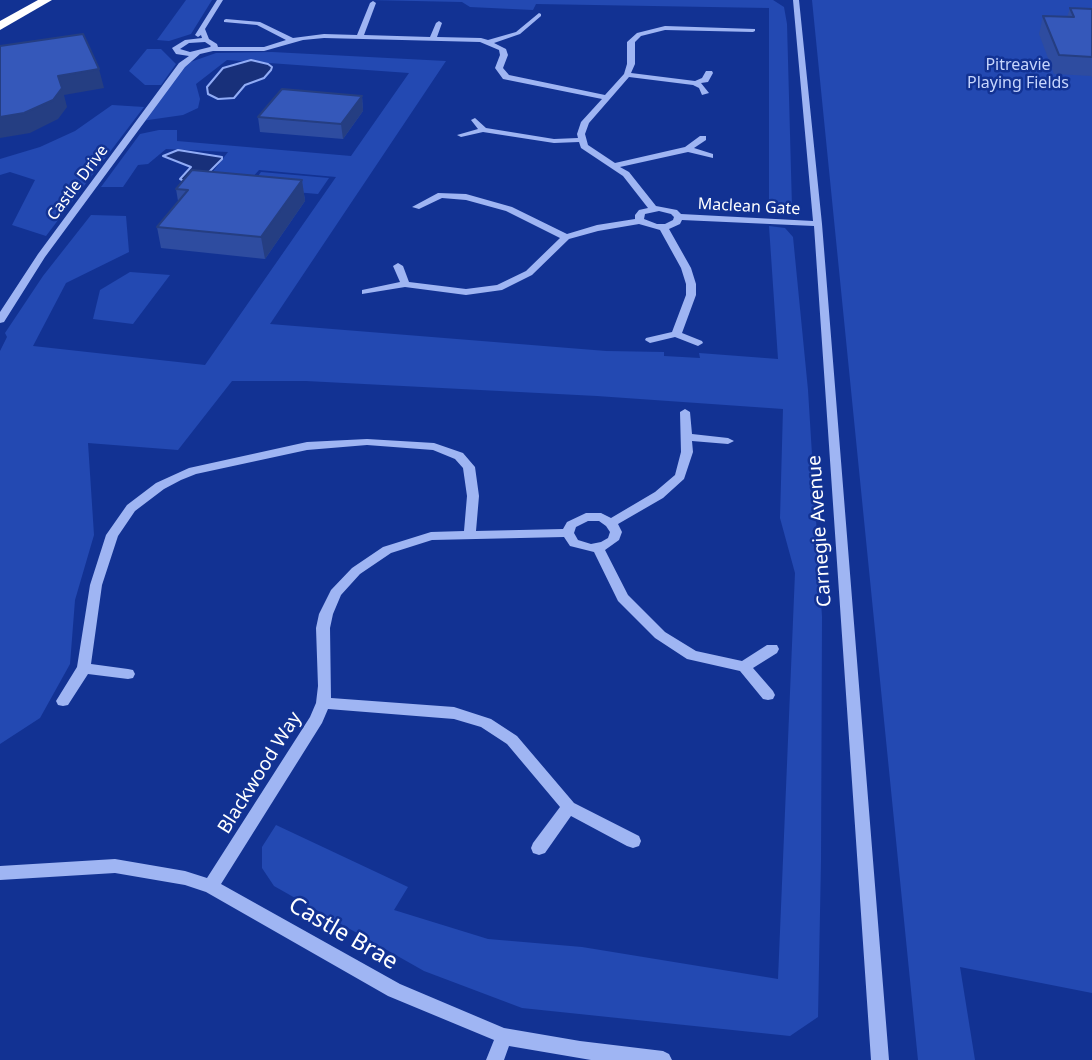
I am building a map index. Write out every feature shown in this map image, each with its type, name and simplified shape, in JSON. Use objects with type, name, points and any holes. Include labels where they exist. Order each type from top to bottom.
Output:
[{"type":"highway","points":[[0,26],[46,0]]},
{"type":"street","name":"Castle Drive","points":[[196,54],[184,54],[177,50],[177,46],[193,40],[203,30],[220,0]]},
{"type":"street","name":"Carnegie Avenue","points":[[796,0],[818,224],[880,1060]]},
{"type":"street","points":[[360,36],[373,3]]},
{"type":"street","points":[[203,30],[206,40],[214,47],[233,49],[264,49],[315,36],[489,42],[518,33],[539,15]]},
{"type":"street","points":[[226,21],[258,23],[293,41]]},
{"type":"street","points":[[433,38],[439,23]]},
{"type":"street","points":[[581,140],[584,122],[627,75],[631,64],[631,43],[643,32],[665,29],[754,30]]},
{"type":"street","points":[[193,40],[206,40]]},
{"type":"street","points":[[489,42],[504,52],[499,68],[506,77],[605,97]]},
{"type":"street","name":"Castle Drive","points":[[0,320],[41,256],[182,65],[196,54],[214,47]]},
{"type":"street","name":"Castle Drive","points":[[182,65],[184,54]]},
{"type":"street","points":[[695,83],[705,80],[709,73]]},
{"type":"street","points":[[627,75],[695,83],[702,87],[705,93]]},
{"type":"street","points":[[475,120],[483,130]]},
{"type":"street","points":[[461,135],[483,130],[530,138],[581,140],[591,152],[616,165],[632,180],[653,208],[639,215],[640,221]]},
{"type":"street","points":[[616,165],[688,149],[703,138]]},
{"type":"street","points":[[688,149],[710,156]]},
{"type":"street","points":[[431,188],[441,195]]},
{"type":"street","points":[[416,207],[441,195],[466,197],[493,203],[566,237]]},
{"type":"street","name":"Maclean Gate","points":[[653,208],[670,210],[679,217],[818,224]]},
{"type":"street","points":[[365,292],[405,284],[466,292],[499,288],[529,274],[566,237],[597,228],[640,221],[649,226],[663,228],[675,224],[679,217]]},
{"type":"street","points":[[663,228],[686,268],[691,284],[691,295],[676,334]]},
{"type":"street","points":[[398,266],[405,284]]},
{"type":"street","points":[[650,340],[676,334],[698,343]]},
{"type":"street","points":[[611,523],[673,484],[683,470],[687,438],[685,412]]},
{"type":"street","points":[[687,438],[728,441]]},
{"type":"street","points":[[63,701],[84,668],[96,585],[112,534],[131,508],[147,495],[193,471],[323,444],[367,442],[434,447],[459,456],[469,467],[473,496],[470,533]]},
{"type":"street","points":[[568,533],[575,521],[586,517],[600,517],[611,523],[615,527],[615,536],[609,544],[598,548],[623,598],[660,635],[692,655],[744,667],[768,695]]},
{"type":"street","name":"Blackwood Way","points":[[211,886],[317,719],[323,703],[323,628],[330,603],[344,582],[375,557],[403,543],[436,535],[568,533],[579,545],[598,548]]},
{"type":"street","points":[[744,667],[772,649]]},
{"type":"street","points":[[84,668],[128,674]]},
{"type":"street","points":[[323,703],[454,713],[478,720],[512,740],[569,807],[633,841]]},
{"type":"street","points":[[539,848],[569,807]]},
{"type":"street","name":"Castle Brae","points":[[0,873],[115,866],[151,870],[211,886],[394,990],[504,1036],[580,1051],[663,1060]]},
{"type":"street","points":[[495,1060],[504,1036]]},
{"type":"green space","points":[[186,0],[212,0],[191,34],[169,41],[157,40]]},
{"type":"green space","points":[[368,0],[773,0],[784,7],[787,24],[792,208],[784,215],[769,215],[769,8],[536,4],[533,10],[470,7],[462,2]]},
{"type":"green space","name":"Pitreavie Playing Fields","points":[[812,0],[1092,0],[1092,993],[960,967],[975,1060],[918,1060]]},
{"type":"green space","points":[[147,49],[161,49],[176,64],[161,85],[145,85],[129,71]]},
{"type":"green space","points":[[272,52],[446,61],[270,324],[606,351],[664,352],[664,356],[700,358],[699,353],[778,359],[769,226],[785,228],[793,237],[808,390],[822,617],[818,1017],[790,1036],[522,1008],[424,971],[274,886],[262,868],[262,847],[276,825],[408,887],[394,910],[488,939],[582,947],[778,979],[795,573],[780,518],[783,409],[306,381],[232,381],[178,450],[88,443],[94,535],[75,600],[70,664],[40,718],[0,744],[0,351],[7,337],[5,333],[43,276],[91,215],[126,216],[129,252],[66,283],[33,346],[205,365],[336,177],[259,170],[241,190],[208,178],[228,152],[166,149],[148,164],[138,165],[123,187],[101,187],[140,134],[159,130],[177,130],[177,141],[351,156],[409,73],[227,60],[196,84],[200,99],[198,108],[183,115],[141,121],[182,65],[216,53]]},
{"type":"green space","points":[[112,105],[144,107],[46,236],[12,225],[35,180],[10,172],[0,175],[0,159],[40,147],[75,131]]},
{"type":"green space","points":[[261,172],[329,178],[318,194],[249,188]]},
{"type":"green space","points":[[130,272],[170,275],[133,324],[93,319],[100,290]]},
{"type":"shaded area","points":[[251,60],[268,64],[272,67],[271,70],[264,78],[245,85],[234,98],[218,99],[208,94],[207,87],[223,68]]},
{"type":"shaded area","points":[[178,150],[222,159],[201,180],[184,181],[180,179],[191,167],[163,156]]},
{"type":"building","points":[[1070,8],[1092,9],[1092,57],[1059,55],[1043,16],[1074,17]]},
{"type":"building","points":[[83,34],[99,69],[58,76],[62,88],[53,100],[24,113],[0,117],[0,46]]},
{"type":"building","points":[[282,89],[362,96],[341,124],[258,117]]},
{"type":"building","points":[[192,170],[302,180],[261,237],[157,227],[188,190],[176,189]]}]
